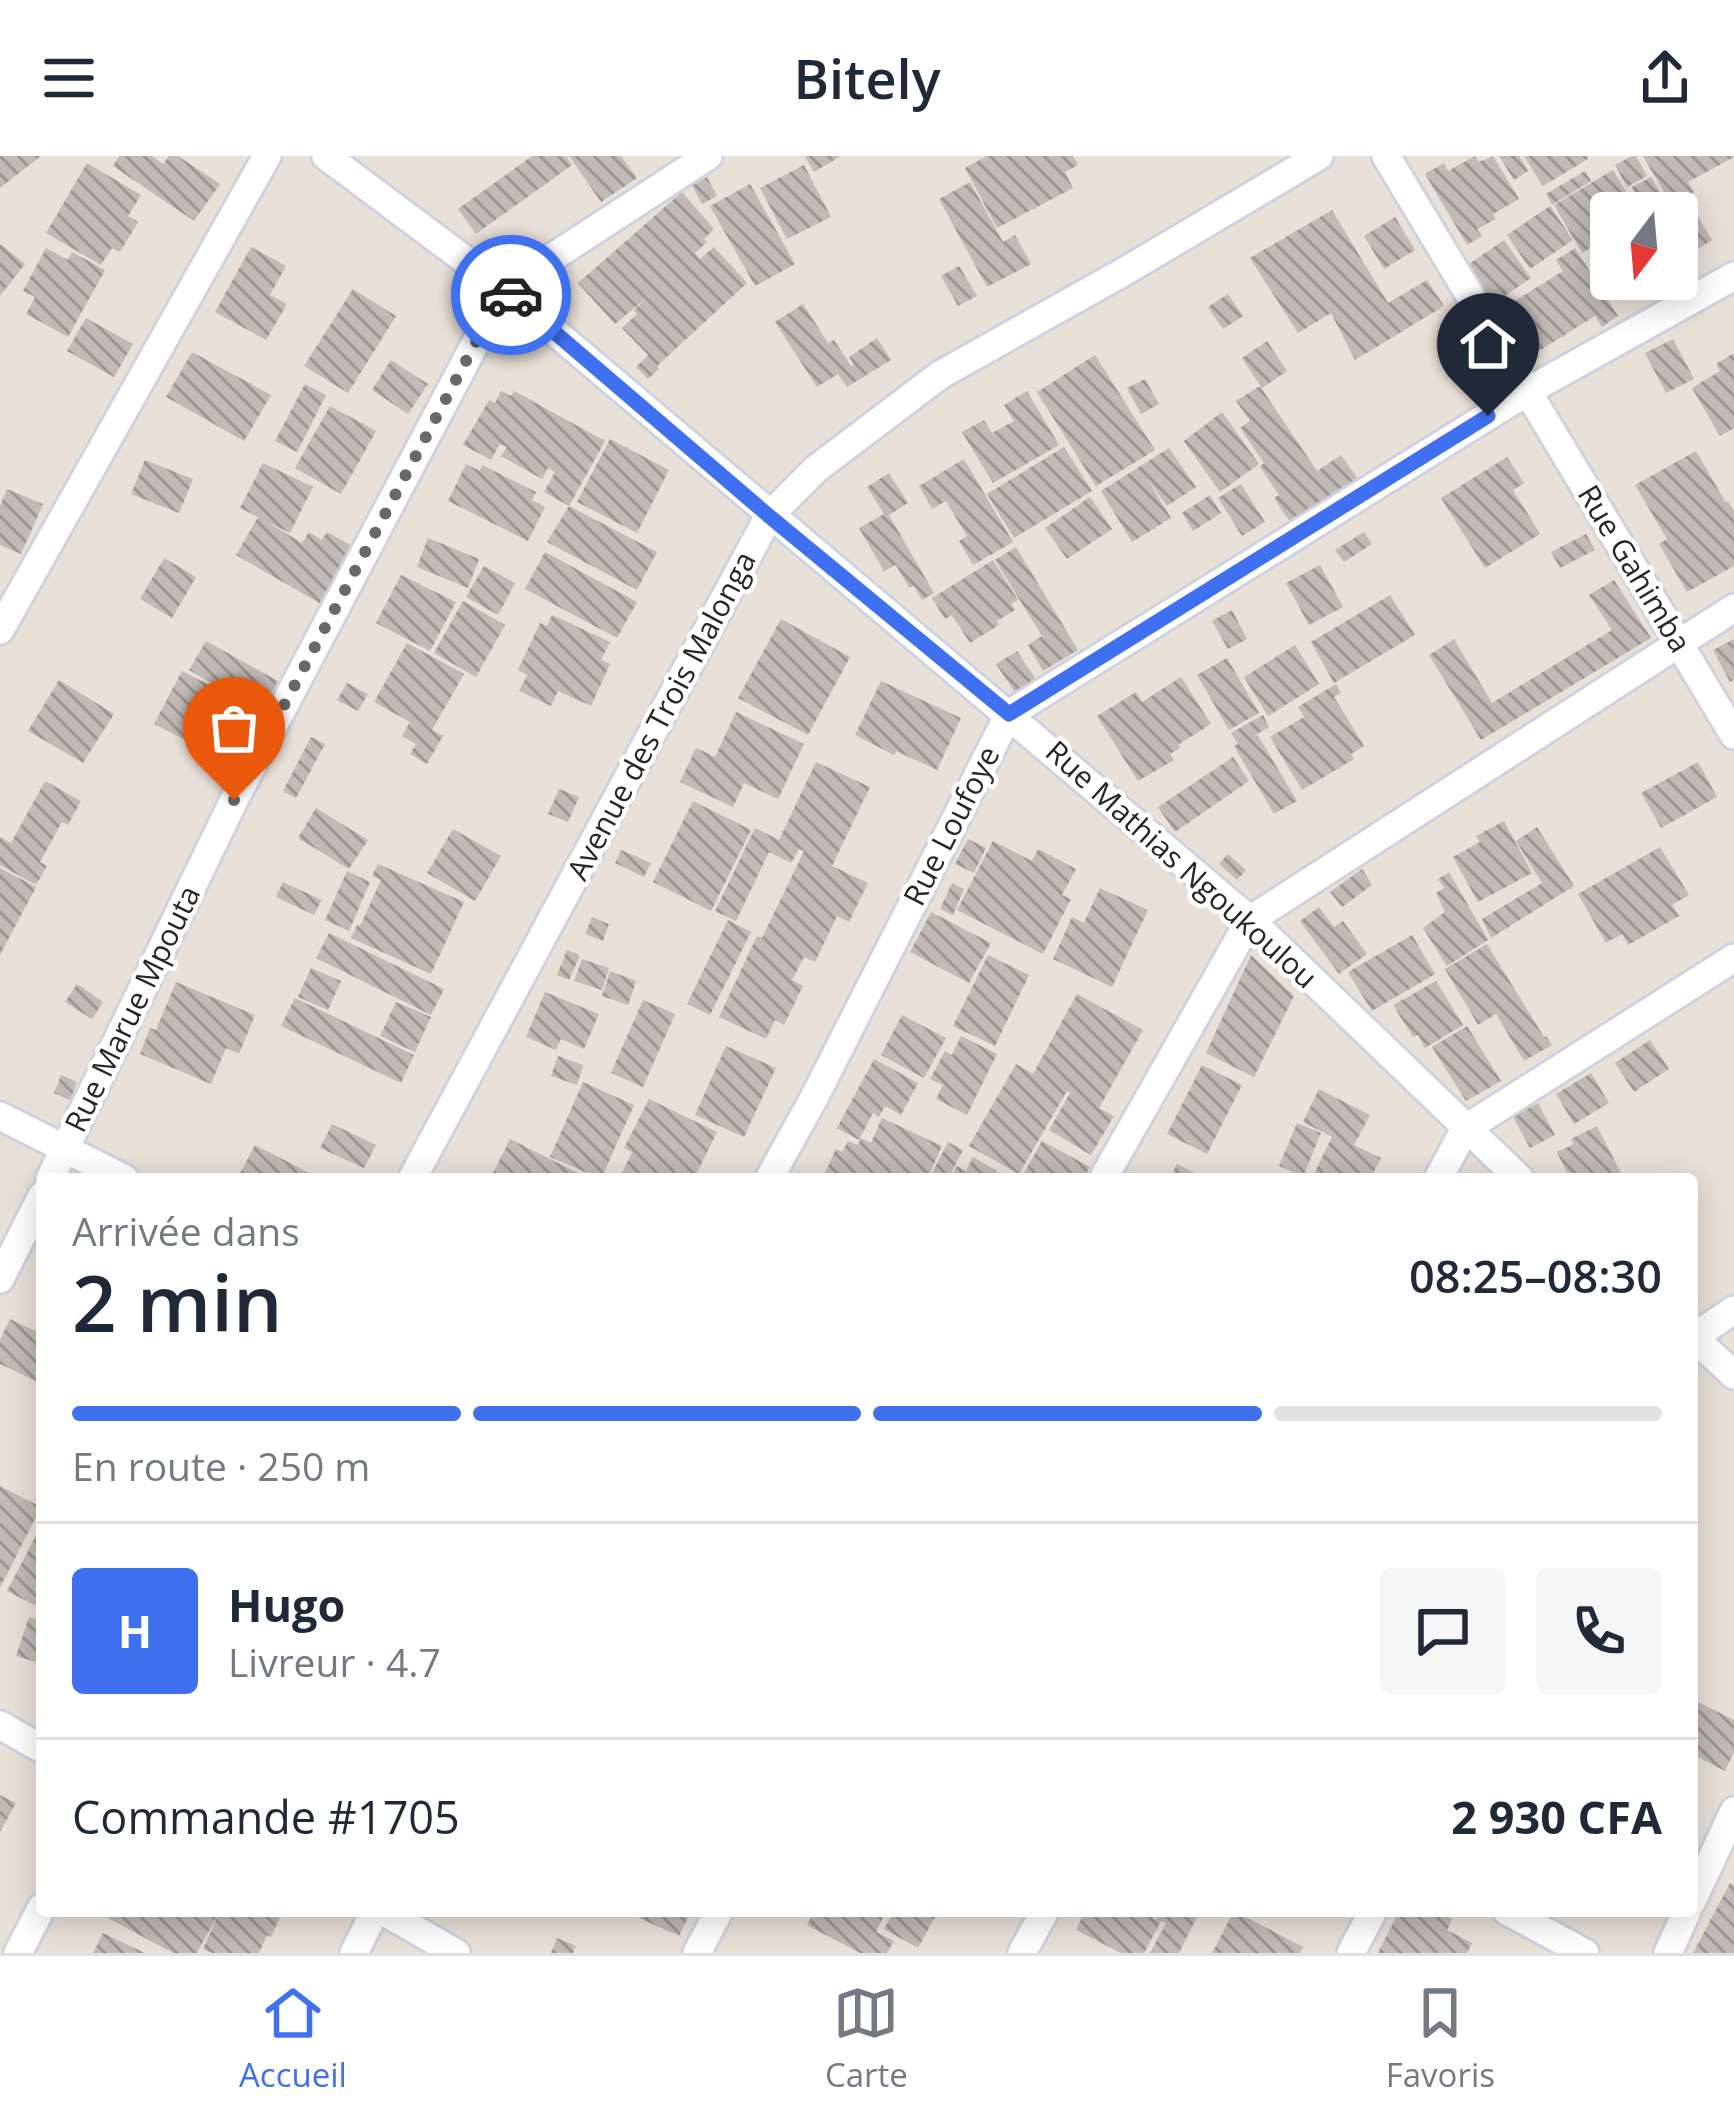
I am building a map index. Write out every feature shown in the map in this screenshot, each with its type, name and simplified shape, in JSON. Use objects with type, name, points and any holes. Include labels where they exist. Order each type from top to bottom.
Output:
[{"type":"street","points":[[0,630],[267,156]]},
{"type":"street","name":"Rue Mathias Ngoukoulou","points":[[326,156],[504,289],[1250,920],[1513,1173]]},
{"type":"street","name":"Rue Marue Mpouta","points":[[53,1173],[234,800],[504,289],[708,156]]},
{"type":"street","name":"Avenue des Trois Malonga","points":[[415,1173],[769,516],[816,469],[940,375],[1319,156]]},
{"type":"street","name":"Rue Gahimba","points":[[1385,156],[1734,735]]},
{"type":"street","name":"Rue Loufoye","points":[[772,1173],[1009,714],[1528,391],[1734,276]]},
{"type":"street","points":[[1106,1173],[1250,920],[1734,608]]},
{"type":"street","points":[[1441,1173],[1465,1129],[1734,958]]},
{"type":"street","points":[[0,1116],[114,1173]]},
{"type":"street","points":[[0,1279],[36,1208]]},
{"type":"street","points":[[1698,1333],[1734,1310]]},
{"type":"street","points":[[1698,1342],[1734,1375]]},
{"type":"street","points":[[0,1725],[36,1746]]},
{"type":"street","points":[[1698,1888],[1734,1810]]},
{"type":"street","points":[[19,1953],[37,1917]]},
{"type":"street","points":[[354,1953],[375,1917]]},
{"type":"street","points":[[390,1917],[456,1953]]},
{"type":"street","points":[[697,1953],[716,1917]]},
{"type":"street","points":[[1022,1953],[1042,1917]]},
{"type":"street","points":[[1351,1953],[1370,1917]]},
{"type":"street","points":[[1518,1917],[1585,1953]]},
{"type":"street","points":[[1668,1953],[1684,1917]]},
{"type":"building","points":[[0,156],[41,156],[0,188]]},
{"type":"building","points":[[119,156],[152,156],[163,164],[169,156],[178,156],[220,184],[194,221],[113,166]]},
{"type":"building","points":[[532,156],[566,156],[572,165],[476,234],[458,209]]},
{"type":"building","points":[[569,156],[621,156],[637,178],[601,202]]},
{"type":"building","points":[[805,156],[841,156],[814,172]]},
{"type":"building","points":[[987,156],[1073,156],[1078,165],[1065,172],[1073,188],[997,228],[965,168]]},
{"type":"building","points":[[1475,156],[1479,162],[1493,156],[1519,199],[1493,214],[1496,219],[1477,229],[1482,236],[1467,245],[1425,174],[1444,163],[1448,171]]},
{"type":"building","points":[[1499,156],[1519,156],[1528,171],[1514,180]]},
{"type":"building","points":[[1524,156],[1587,156],[1588,159],[1543,186]]},
{"type":"building","points":[[1632,156],[1647,176],[1627,187],[1615,165]]},
{"type":"building","points":[[1643,156],[1734,156],[1688,182],[1694,192],[1664,192]]},
{"type":"building","points":[[87,163],[141,195],[128,216],[138,222],[120,252],[112,248],[101,265],[46,233]]},
{"type":"building","points":[[804,165],[831,217],[787,239],[760,188]]},
{"type":"building","points":[[1613,170],[1626,192],[1590,192],[1590,248],[1582,253],[1554,205]]},
{"type":"building","points":[[1585,171],[1591,181],[1552,205],[1546,194]]},
{"type":"building","points":[[707,177],[717,196],[702,204],[692,185]]},
{"type":"building","points":[[1651,177],[1660,192],[1635,192],[1632,187]]},
{"type":"building","points":[[970,182],[1003,242],[1015,235],[1031,264],[987,287],[939,199]]},
{"type":"building","points":[[750,184],[795,264],[755,286],[710,206]]},
{"type":"building","points":[[682,192],[714,229],[695,253],[700,259],[714,247],[747,283],[648,379],[636,367],[648,355],[622,328],[650,295],[615,324],[578,283]]},
{"type":"building","points":[[1550,206],[1573,240],[1530,269],[1507,235]]},
{"type":"building","points":[[1332,210],[1388,303],[1427,280],[1444,306],[1355,360],[1331,313],[1298,333],[1250,258]]},
{"type":"building","points":[[1698,216],[1712,240],[1698,249]]},
{"type":"building","points":[[1395,217],[1415,250],[1384,269],[1364,236]]},
{"type":"building","points":[[1504,240],[1531,278],[1493,304],[1466,266]]},
{"type":"building","points":[[0,244],[25,264],[0,296]]},
{"type":"building","points":[[251,247],[286,266],[270,295],[287,304],[266,340],[215,312]]},
{"type":"building","points":[[46,248],[68,260],[72,252],[105,270],[68,337],[26,314],[35,297],[23,291]]},
{"type":"building","points":[[1575,248],[1590,272],[1590,300],[1608,300],[1618,316],[1602,327],[1595,316],[1526,359],[1497,312],[1563,271],[1556,260]]},
{"type":"building","points":[[959,266],[977,296],[958,306],[941,276]]},
{"type":"building","points":[[353,289],[396,316],[348,393],[304,366]]},
{"type":"building","points":[[1228,294],[1243,316],[1223,329],[1208,307]]},
{"type":"building","points":[[803,304],[828,343],[834,340],[851,366],[849,357],[877,338],[891,360],[847,387],[838,374],[817,387],[775,322]]},
{"type":"building","points":[[86,318],[133,344],[114,377],[67,351]]},
{"type":"building","points":[[1673,339],[1694,379],[1666,393],[1645,353]]},
{"type":"building","points":[[1267,341],[1287,371],[1262,388],[1242,358]]},
{"type":"building","points":[[192,352],[271,395],[244,441],[166,397]]},
{"type":"building","points":[[1734,353],[1734,428],[1720,436],[1692,388],[1720,371],[1716,364]]},
{"type":"building","points":[[1095,355],[1155,450],[1096,486],[1037,392]]},
{"type":"building","points":[[391,360],[428,384],[408,414],[372,390]]},
{"type":"building","points":[[1145,379],[1159,404],[1141,414],[1127,388]]},
{"type":"building","points":[[305,384],[326,395],[297,452],[275,441]]},
{"type":"building","points":[[1260,386],[1317,471],[1341,455],[1358,479],[1290,522],[1260,467],[1264,463],[1240,428],[1250,421],[1236,401]]},
{"type":"building","points":[[501,391],[511,396],[514,391],[605,441],[569,506],[544,492],[555,472],[548,468],[542,479],[501,456],[507,447],[500,444],[491,460],[463,445],[489,400],[495,403]]},
{"type":"building","points":[[1027,391],[1059,445],[993,483],[962,432],[984,420],[992,433],[1014,421],[1004,405]]},
{"type":"building","points":[[330,406],[376,431],[341,494],[295,468]]},
{"type":"building","points":[[1222,412],[1259,464],[1220,492],[1184,441]]},
{"type":"building","points":[[610,439],[669,470],[637,533],[577,502]]},
{"type":"building","points":[[1064,447],[1092,491],[1014,538],[987,494]]},
{"type":"building","points":[[1169,448],[1196,487],[1167,506],[1146,477],[1171,518],[1132,542],[1101,491]]},
{"type":"building","points":[[1696,451],[1734,511],[1734,566],[1687,592],[1659,544],[1667,539],[1635,485]]},
{"type":"building","points":[[1507,457],[1524,483],[1513,490],[1540,534],[1485,568],[1441,498]]},
{"type":"building","points":[[964,459],[1013,542],[973,565],[959,541],[967,536],[946,501],[932,509],[919,486]]},
{"type":"building","points":[[145,460],[193,479],[179,513],[131,494]]},
{"type":"building","points":[[263,463],[313,487],[290,533],[265,521],[302,543],[309,532],[322,540],[327,532],[354,547],[321,604],[236,555],[258,517],[240,508]]},
{"type":"building","points":[[466,464],[480,471],[482,465],[536,492],[532,500],[545,507],[528,541],[448,501]]},
{"type":"building","points":[[889,473],[908,503],[889,515],[934,593],[922,600],[896,565],[884,571],[859,528],[884,514],[867,487]]},
{"type":"building","points":[[1241,484],[1265,522],[1242,536],[1218,498]]},
{"type":"building","points":[[7,489],[43,504],[21,554],[0,545],[0,506]]},
{"type":"building","points":[[1210,495],[1221,513],[1193,531],[1182,513]]},
{"type":"building","points":[[1090,497],[1112,529],[1067,559],[1045,528]]},
{"type":"building","points":[[569,506],[657,552],[637,590],[547,542]]},
{"type":"building","points":[[1364,532],[1372,544],[1344,562],[1335,550]]},
{"type":"building","points":[[1586,534],[1595,550],[1560,568],[1551,552]]},
{"type":"building","points":[[428,538],[479,559],[468,588],[417,567]]},
{"type":"building","points":[[1016,547],[1078,650],[1043,671],[1028,645],[1042,636],[995,560]]},
{"type":"building","points":[[545,552],[637,602],[617,638],[525,589]]},
{"type":"building","points":[[164,558],[196,577],[172,618],[140,599]]},
{"type":"building","points":[[993,560],[1018,600],[1011,604],[1015,610],[997,621],[999,625],[970,643],[952,615],[945,619],[932,598]]},
{"type":"building","points":[[1320,565],[1343,607],[1309,625],[1286,583]]},
{"type":"building","points":[[484,566],[515,583],[498,615],[466,597]]},
{"type":"building","points":[[401,575],[456,602],[430,651],[376,623]]},
{"type":"building","points":[[1614,580],[1651,638],[1481,740],[1429,655],[1454,639],[1492,703],[1612,630],[1589,595]]},
{"type":"building","points":[[1390,595],[1415,635],[1334,683],[1311,642]]},
{"type":"building","points":[[463,601],[505,625],[476,677],[434,653]]},
{"type":"building","points":[[1232,610],[1247,639],[1228,649],[1212,621]]},
{"type":"building","points":[[552,615],[610,642],[601,660],[610,664],[591,706],[558,691],[551,706],[519,691],[527,675],[518,670],[540,623],[547,626]]},
{"type":"building","points":[[781,619],[850,657],[808,735],[738,698]]},
{"type":"building","points":[[1734,639],[1734,680],[1730,682],[1713,650]]},
{"type":"building","points":[[206,641],[278,681],[261,711],[189,670]]},
{"type":"building","points":[[407,643],[464,674],[432,730],[443,736],[427,764],[410,754],[416,744],[402,736],[410,722],[374,702]]},
{"type":"building","points":[[1295,645],[1319,684],[1268,716],[1244,677]]},
{"type":"building","points":[[1017,651],[1037,681],[1016,694],[996,664]]},
{"type":"building","points":[[1227,658],[1259,713],[1229,730],[1197,675]]},
{"type":"building","points":[[182,671],[213,687],[206,702],[215,707],[208,719],[224,727],[210,753],[154,724]]},
{"type":"building","points":[[1181,677],[1211,724],[1178,745],[1170,754],[1174,760],[1138,781],[1097,716],[1136,692],[1142,702]]},
{"type":"building","points":[[59,680],[114,714],[83,763],[28,731]]},
{"type":"building","points":[[881,681],[961,718],[937,770],[855,735]]},
{"type":"building","points":[[347,683],[368,694],[358,711],[337,700]]},
{"type":"building","points":[[1336,684],[1341,693],[1334,697],[1364,746],[1351,754],[1354,759],[1302,790],[1270,737],[1304,717],[1298,707]]},
{"type":"building","points":[[736,712],[804,744],[778,799],[744,783],[733,807],[680,782],[696,748],[715,757]]},
{"type":"building","points":[[1263,715],[1269,727],[1257,734],[1297,801],[1274,814],[1231,733]]},
{"type":"building","points":[[311,737],[325,744],[296,798],[283,791]]},
{"type":"building","points":[[1233,757],[1249,781],[1175,832],[1158,807]]},
{"type":"building","points":[[816,762],[870,787],[832,866],[868,883],[849,922],[837,916],[815,962],[804,957],[792,980],[803,986],[784,1025],[775,1020],[766,1039],[719,1017],[804,851],[799,849],[791,863],[769,852],[736,921],[715,911],[755,828],[779,840]]},
{"type":"building","points":[[1698,762],[1717,797],[1661,828],[1641,793]]},
{"type":"building","points":[[45,781],[81,801],[68,825],[62,822],[40,862],[47,866],[36,885],[0,865],[0,837],[11,843]]},
{"type":"building","points":[[559,789],[579,797],[568,822],[548,814]]},
{"type":"building","points":[[693,801],[751,830],[711,911],[653,882]]},
{"type":"building","points":[[316,808],[368,840],[349,869],[298,838]]},
{"type":"building","points":[[1504,821],[1532,873],[1478,902],[1453,857],[1480,842],[1476,836]]},
{"type":"building","points":[[1537,827],[1574,886],[1491,938],[1482,919],[1542,883],[1516,841]]},
{"type":"building","points":[[453,829],[501,856],[475,901],[427,873]]},
{"type":"building","points":[[968,839],[986,848],[974,873],[955,864]]},
{"type":"building","points":[[993,841],[1032,861],[1038,849],[1076,869],[1062,895],[1071,899],[1043,954],[957,910]]},
{"type":"building","points":[[1660,847],[1689,895],[1672,905],[1679,916],[1628,945],[1622,934],[1606,943],[1578,894]]},
{"type":"building","points":[[621,850],[651,863],[644,877],[615,863]]},
{"type":"building","points":[[1228,854],[1246,870],[1237,880],[1219,864]]},
{"type":"building","points":[[378,864],[464,902],[431,974],[351,938],[381,880],[372,876]]},
{"type":"building","points":[[0,868],[36,887],[0,955]]},
{"type":"building","points":[[1362,869],[1372,885],[1342,907],[1330,892]]},
{"type":"building","points":[[347,871],[370,882],[349,931],[325,920]]},
{"type":"building","points":[[1449,872],[1488,940],[1447,966],[1423,928],[1445,912],[1436,893],[1444,888],[1438,879]]},
{"type":"building","points":[[283,882],[322,900],[314,915],[276,897]]},
{"type":"building","points":[[952,883],[964,889],[953,915],[940,909]]},
{"type":"building","points":[[1100,888],[1148,910],[1112,987],[1053,959],[1072,917],[1084,923]]},
{"type":"building","points":[[1319,907],[1334,927],[1343,921],[1367,954],[1339,974],[1300,921]]},
{"type":"building","points":[[931,912],[991,943],[969,983],[910,952]]},
{"type":"building","points":[[592,917],[609,924],[603,941],[585,934]]},
{"type":"building","points":[[728,920],[751,932],[710,1015],[687,1004]]},
{"type":"building","points":[[329,933],[444,989],[431,1015],[316,958]]},
{"type":"building","points":[[1412,935],[1435,974],[1372,1011],[1348,972]]},
{"type":"building","points":[[1487,944],[1552,1045],[1524,1061],[1496,1014],[1478,1025],[1445,969]]},
{"type":"building","points":[[567,950],[580,955],[569,980],[557,975]]},
{"type":"building","points":[[988,955],[1029,975],[995,1046],[953,1026]]},
{"type":"building","points":[[1251,955],[1294,996],[1254,1077],[1206,1053]]},
{"type":"building","points":[[582,959],[609,968],[602,990],[574,981]]},
{"type":"building","points":[[311,968],[341,981],[328,1010],[298,997]]},
{"type":"building","points":[[610,971],[636,981],[628,1005],[602,996]]},
{"type":"building","points":[[1436,981],[1463,1025],[1425,1048],[1393,1005]]},
{"type":"building","points":[[176,982],[255,1015],[239,1054],[226,1048],[211,1084],[140,1054]]},
{"type":"building","points":[[77,984],[103,1002],[92,1019],[65,1002]]},
{"type":"building","points":[[545,992],[599,1014],[584,1049],[561,1039],[556,1050],[526,1037]]},
{"type":"building","points":[[1077,994],[1143,1030],[1099,1108],[1114,1116],[1091,1155],[1049,1130],[1067,1091],[1017,1173],[969,1146],[1016,1064],[1033,1074]]},
{"type":"building","points":[[295,998],[414,1055],[401,1083],[281,1026]]},
{"type":"building","points":[[643,1000],[675,1014],[643,1087],[611,1073]]},
{"type":"building","points":[[396,1002],[431,1017],[415,1052],[380,1036]]},
{"type":"building","points":[[902,1015],[946,1038],[924,1078],[881,1055]]},
{"type":"building","points":[[1467,1026],[1501,1081],[1466,1101],[1432,1047]]},
{"type":"building","points":[[961,1036],[997,1054],[967,1115],[936,1099],[943,1085],[930,1079],[945,1051],[952,1055]]},
{"type":"building","points":[[1650,1040],[1669,1069],[1634,1092],[1615,1063]]},
{"type":"building","points":[[726,1046],[776,1068],[744,1137],[695,1115]]},
{"type":"building","points":[[558,1056],[583,1065],[577,1085],[551,1076]]},
{"type":"building","points":[[874,1059],[918,1083],[901,1115],[885,1106],[879,1117],[873,1113],[859,1140],[837,1128]]},
{"type":"building","points":[[1202,1065],[1242,1085],[1207,1154],[1167,1134]]},
{"type":"building","points":[[1591,1073],[1609,1103],[1574,1124],[1556,1094]]},
{"type":"building","points":[[61,1075],[77,1082],[70,1100],[54,1093]]},
{"type":"building","points":[[583,1082],[634,1105],[604,1173],[587,1173],[550,1157]]},
{"type":"building","points":[[1319,1089],[1370,1115],[1354,1145],[1381,1158],[1373,1173],[1314,1173],[1332,1137],[1303,1122]]},
{"type":"building","points":[[649,1099],[717,1132],[697,1173],[622,1173],[632,1152],[624,1148]]},
{"type":"building","points":[[1538,1103],[1555,1135],[1530,1148],[1513,1117]]},
{"type":"building","points":[[882,1118],[942,1146],[930,1173],[825,1173],[836,1149],[842,1152],[848,1141],[858,1145],[861,1138],[871,1143]]},
{"type":"building","points":[[1297,1123],[1321,1133],[1305,1173],[1279,1166]]},
{"type":"building","points":[[332,1124],[376,1145],[364,1168],[320,1148]]},
{"type":"building","points":[[1597,1126],[1621,1173],[1567,1173],[1557,1152],[1574,1144],[1571,1139]]},
{"type":"building","points":[[510,1139],[578,1173],[493,1173]]},
{"type":"building","points":[[1042,1141],[1090,1167],[1086,1173],[1024,1173]]},
{"type":"building","points":[[948,1142],[963,1150],[951,1173],[932,1173]]},
{"type":"building","points":[[255,1145],[309,1173],[240,1173]]},
{"type":"building","points":[[973,1157],[997,1171],[953,1173],[957,1166],[966,1171]]},
{"type":"building","points":[[1177,1164],[1194,1173],[1173,1173]]},
{"type":"building","points":[[10,1319],[36,1331],[36,1381],[0,1364],[0,1340]]},
{"type":"building","points":[[0,1486],[36,1504],[36,1517],[0,1588]]},
{"type":"building","points":[[36,1535],[36,1606],[7,1591]]},
{"type":"building","points":[[29,1617],[36,1619],[36,1662],[16,1656]]},
{"type":"building","points":[[1698,1702],[1734,1720],[1734,1752],[1725,1771],[1698,1757]]},
{"type":"building","points":[[0,1795],[16,1803],[0,1832]]},
{"type":"building","points":[[1730,1883],[1734,1885],[1734,1953],[1693,1953]]},
{"type":"building","points":[[106,1917],[216,1918],[197,1953],[173,1953]]},
{"type":"building","points":[[217,1917],[280,1917],[259,1953],[203,1949]]},
{"type":"building","points":[[640,1917],[688,1917],[679,1936]]},
{"type":"building","points":[[811,1917],[883,1917],[876,1932],[894,1941],[887,1953],[860,1953],[807,1925]]},
{"type":"building","points":[[891,1917],[935,1917],[918,1948],[884,1929]]},
{"type":"building","points":[[1082,1917],[1197,1917],[1179,1953],[1150,1953],[1166,1923],[1161,1921],[1144,1953],[1121,1953],[1076,1930]]},
{"type":"building","points":[[1231,1917],[1246,1917],[1303,1947],[1300,1953],[1212,1953]]},
{"type":"building","points":[[1396,1917],[1448,1917],[1452,1919],[1447,1930],[1472,1943],[1467,1953],[1378,1953]]},
{"type":"building","points":[[103,1933],[145,1953],[93,1953]]},
{"type":"building","points":[[557,1938],[576,1946],[573,1953],[551,1953]]},
{"type":"way so far","points":[[234,800],[504,289],[511,295]]},
{"type":"route","points":[[511,295],[1009,714],[1488,416]]}]
